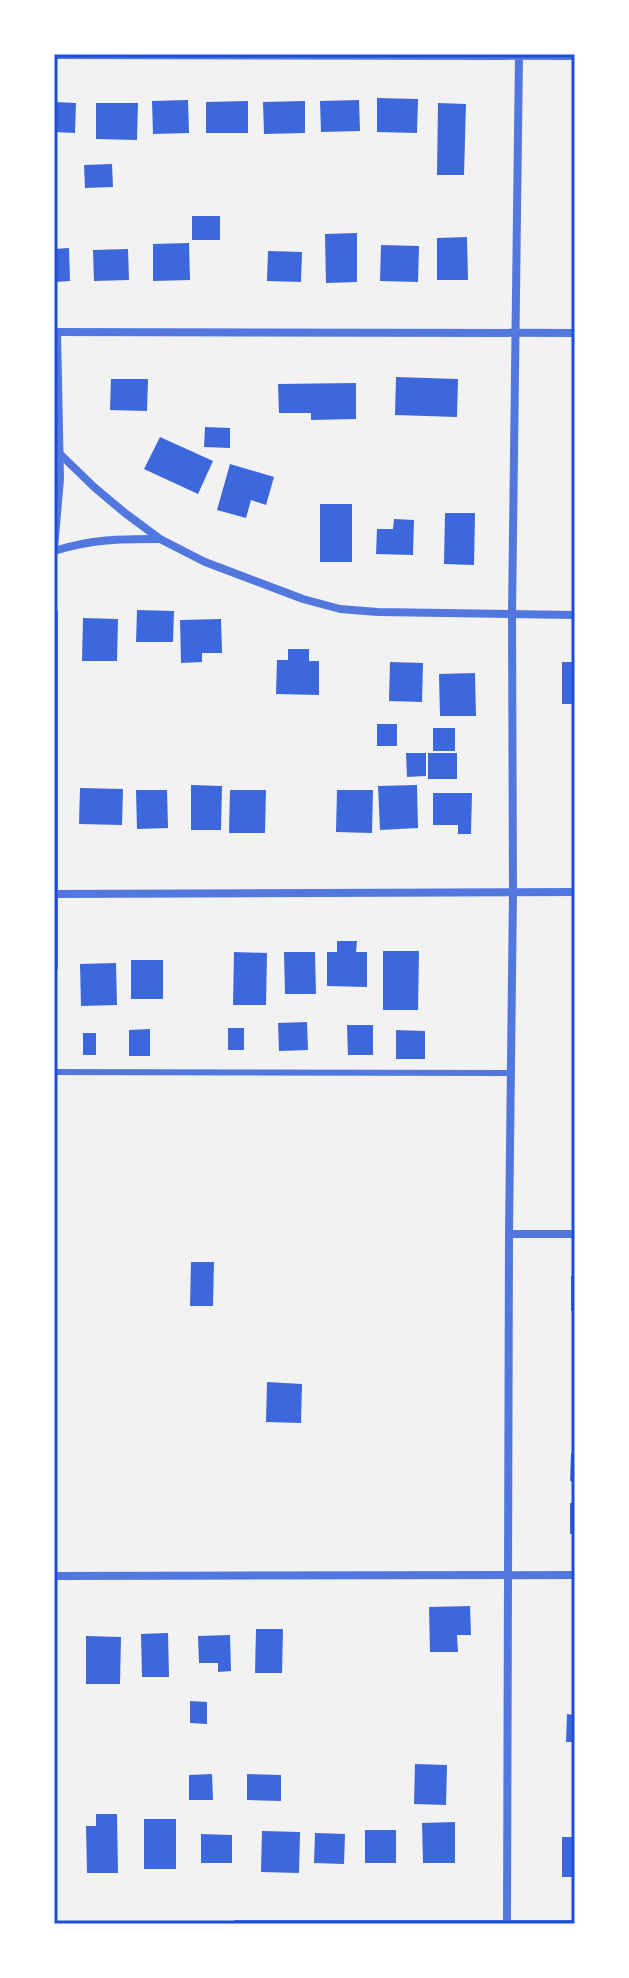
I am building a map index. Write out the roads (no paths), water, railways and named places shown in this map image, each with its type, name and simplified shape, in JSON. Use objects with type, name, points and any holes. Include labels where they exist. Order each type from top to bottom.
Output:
[{"type":"street","points":[[54,55],[575,56]]},
{"type":"street","points":[[507,1924],[512,615],[519,55]]},
{"type":"street","points":[[160,539],[92,541],[54,550],[60,454],[56,332],[575,333]]},
{"type":"street","points":[[54,444],[60,454],[125,513],[160,539],[205,562],[303,599],[340,609],[378,612],[575,615]]},
{"type":"street","points":[[54,613],[54,967]]},
{"type":"street","points":[[54,894],[575,892]]},
{"type":"street","points":[[509,1234],[575,1234]]},
{"type":"street","points":[[54,1576],[575,1575]]},
{"type":"street","points":[[236,1924],[575,1924]]},
{"type":"lane","points":[[54,1072],[510,1073]]}]
